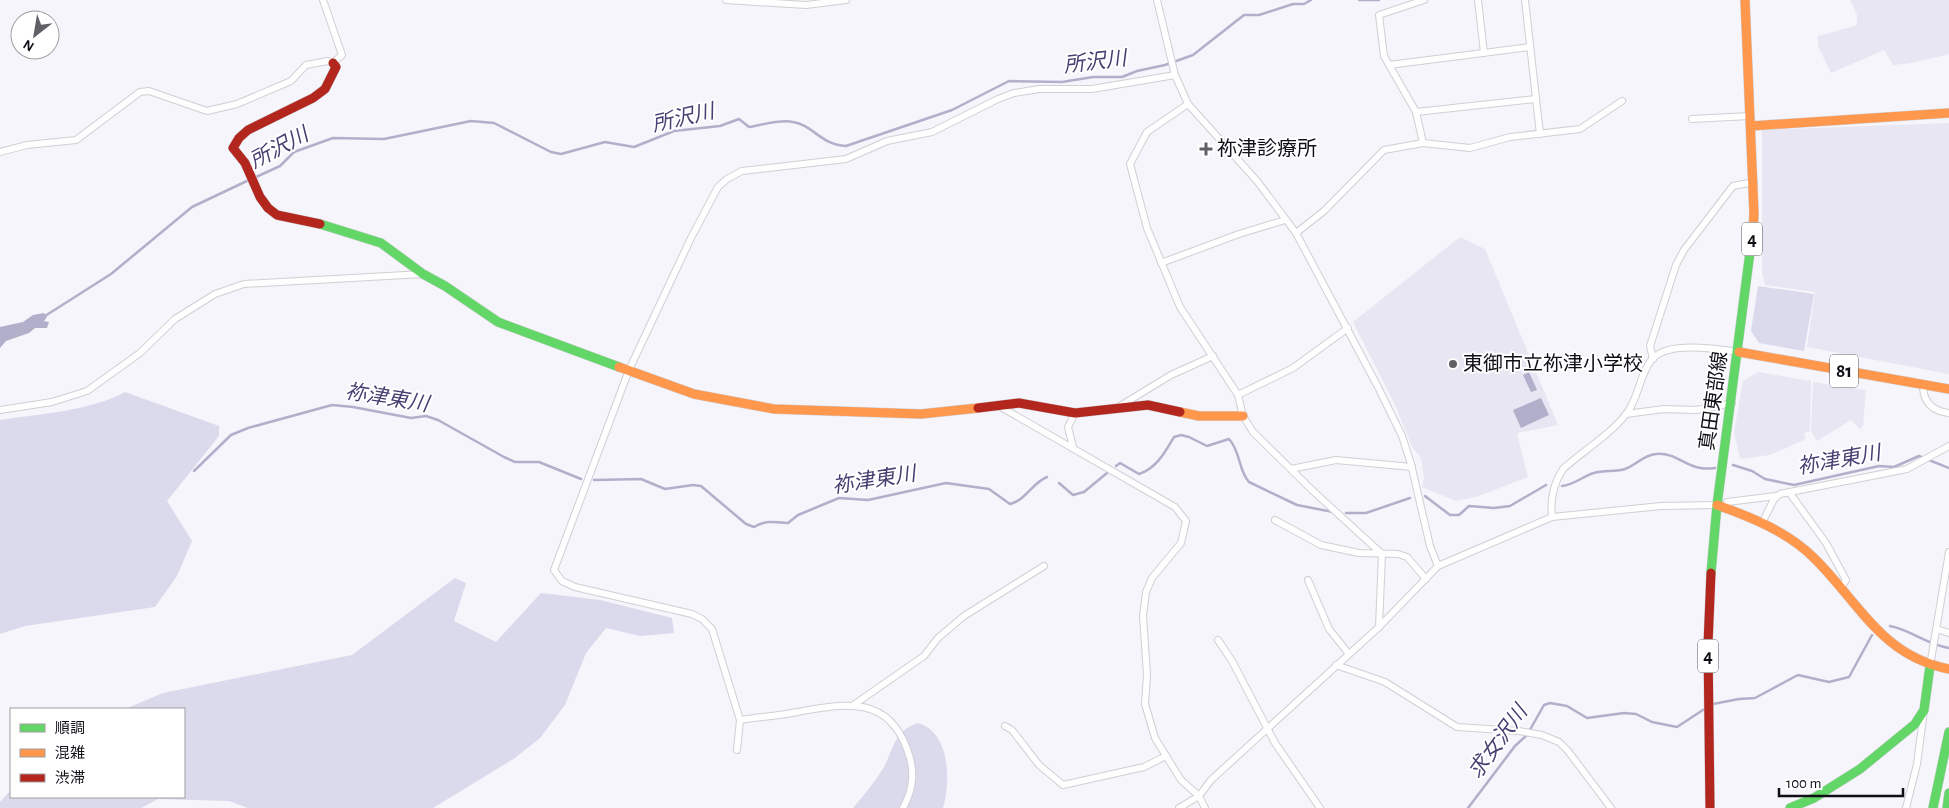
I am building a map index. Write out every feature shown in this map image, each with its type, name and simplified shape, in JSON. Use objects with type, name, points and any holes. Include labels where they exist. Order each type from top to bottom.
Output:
[{"type":"main road","name":"真田東部線","points":[[1710,808],[1708,636],[1711,570],[1722,503],[1732,403],[1750,270],[1754,214],[1745,0]]},
{"type":"main road","points":[[333,63],[336,68],[324,90],[252,128],[235,142],[233,148],[236,155],[245,163],[260,197],[268,208],[277,215],[321,224],[381,243],[423,274],[445,286],[498,322],[694,394],[774,409],[921,414],[959,412],[1019,403],[1075,413],[1148,404],[1199,416],[1243,416]]},
{"type":"main road","points":[[1751,126],[1949,113]]},
{"type":"main road","name":"81","points":[[1739,352],[1949,389]]},
{"type":"main road","points":[[1722,503],[1762,523],[1806,551],[1895,648],[1908,657],[1930,666],[1949,669]]},
{"type":"main road","points":[[1790,808],[1814,798],[1860,769],[1909,730],[1924,710],[1930,666]]},
{"type":"main road","points":[[1933,808],[1949,732]]},
{"type":"main road","points":[[1947,808],[1949,793]]},
{"type":"street","points":[[0,152],[26,145],[76,140],[140,92],[149,91],[207,111],[237,104],[291,81],[306,65],[328,61],[333,63],[342,55],[323,0]]},
{"type":"street","points":[[726,0],[806,5],[846,0]]},
{"type":"street","points":[[1157,0],[1175,75],[1188,104],[1257,181],[1296,233],[1348,328],[1402,436],[1412,466],[1430,546],[1438,566]]},
{"type":"street","points":[[1423,143],[1416,112],[1384,56],[1379,15],[1424,0]]},
{"type":"street","points":[[1478,0],[1484,53]]},
{"type":"street","points":[[1525,0],[1540,134]]},
{"type":"street","points":[[1389,65],[1530,47]]},
{"type":"street","points":[[737,750],[740,720],[712,630],[702,619],[692,614],[575,587],[562,581],[554,570],[629,370],[691,238],[718,187],[727,179],[742,171],[846,159],[887,141],[932,132],[998,99],[1014,94],[1039,89],[1092,89],[1175,75]]},
{"type":"street","points":[[1416,112],[1535,99]]},
{"type":"street","points":[[1296,233],[1324,211],[1384,150],[1423,143],[1470,148],[1510,137],[1580,129],[1622,101]]},
{"type":"street","points":[[1188,104],[1147,132],[1130,164],[1146,228],[1180,307],[1238,394],[1243,416],[1253,432],[1382,554],[1379,627]]},
{"type":"street","points":[[1692,119],[1750,116]]},
{"type":"street","points":[[1653,359],[1650,346],[1676,265],[1684,250],[1733,186],[1754,182]]},
{"type":"street","points":[[1161,263],[1239,234],[1285,220]]},
{"type":"street","points":[[0,410],[52,402],[87,391],[140,353],[175,318],[215,294],[244,284],[423,274]]},
{"type":"street","points":[[1238,394],[1292,368],[1348,328]]},
{"type":"street","points":[[1552,517],[1552,495],[1557,479],[1563,469],[1626,414],[1637,396],[1653,359],[1664,351],[1684,348],[1708,348],[1739,352]]},
{"type":"street","points":[[1120,406],[1171,375],[1212,356]]},
{"type":"street","points":[[1924,385],[1923,396],[1927,403],[1949,413]]},
{"type":"street","points":[[1626,414],[1664,409],[1696,410],[1732,403]]},
{"type":"street","points":[[998,406],[1073,447],[1175,507],[1186,521],[1181,543],[1152,578],[1146,592],[1143,616],[1147,675],[1146,704],[1155,738],[1181,780],[1198,796],[1205,808]]},
{"type":"street","points":[[1073,447],[1068,427],[1075,413]]},
{"type":"street","points":[[1179,808],[1198,796],[1211,780],[1379,627],[1438,566],[1552,517],[1661,506],[1722,503],[1776,496],[1895,472],[1923,462],[1949,446]]},
{"type":"street","points":[[1291,468],[1336,460],[1412,466]]},
{"type":"street","points":[[1789,492],[1826,542],[1846,580],[1841,588]]},
{"type":"street","points":[[1762,523],[1776,496]]},
{"type":"street","points":[[1275,520],[1321,545],[1359,553],[1398,554],[1407,557],[1426,579]]},
{"type":"street","points":[[1930,666],[1949,552]]},
{"type":"street","points":[[852,706],[924,656],[938,638],[964,616],[1044,566]]},
{"type":"street","points":[[1308,580],[1329,629],[1349,654]]},
{"type":"street","points":[[1936,632],[1949,633]]},
{"type":"street","points":[[1218,640],[1232,661],[1267,730],[1320,808]]},
{"type":"street","points":[[1336,665],[1385,682],[1457,728],[1519,731],[1542,735],[1559,742],[1611,808]]},
{"type":"street","points":[[740,720],[842,705],[877,712],[889,720],[905,742],[914,773],[908,799],[903,808]]},
{"type":"street","points":[[1906,808],[1917,764],[1924,710]]},
{"type":"street","points":[[1005,726],[1012,730],[1038,765],[1063,785],[1144,767],[1166,756]]},
{"type":"shaded area","points":[[1850,0],[1949,0],[1949,54],[1912,63],[1893,65],[1884,50],[1831,73],[1818,46],[1818,36],[1855,26],[1857,15]]},
{"type":"shaded area","points":[[1949,123],[1949,374],[1807,347],[1815,292],[1765,285],[1762,272],[1762,130]]},
{"type":"shaded area","name":"東御市立祢津小学校","points":[[1460,237],[1485,249],[1558,425],[1517,433],[1528,477],[1476,497],[1456,501],[1422,487],[1424,478],[1421,458],[1412,447],[1396,407],[1353,322]]},
{"type":"shaded area","points":[[1758,286],[1814,294],[1804,351],[1759,343],[1751,331]]},
{"type":"shaded area","points":[[44,313],[47,317],[44,321],[49,322],[47,328],[35,328],[29,333],[6,341],[0,348],[0,327],[23,322],[33,315]]},
{"type":"shaded area","points":[[1529,372],[1537,390],[1531,392],[1523,375]]},
{"type":"shaded area","points":[[1758,372],[1811,381],[1810,431],[1804,433],[1806,439],[1770,455],[1740,459],[1734,432],[1743,381]]},
{"type":"shaded area","points":[[1813,382],[1866,390],[1863,426],[1860,429],[1851,420],[1817,441],[1811,431]]},
{"type":"shaded area","points":[[125,392],[219,426],[219,436],[167,501],[192,541],[177,576],[155,607],[25,626],[0,634],[0,420],[80,408],[96,404]]},
{"type":"shaded area","points":[[1541,398],[1549,415],[1521,428],[1513,410]]},
{"type":"shaded area","points":[[455,578],[466,583],[454,621],[496,642],[541,593],[600,600],[672,618],[674,633],[640,636],[606,628],[586,653],[565,705],[540,738],[515,758],[433,808],[248,808],[229,801],[158,799],[141,808],[0,808],[0,802],[10,791],[10,798],[185,798],[185,708],[127,708],[163,693],[352,655]]},
{"type":"shaded area","points":[[918,723],[929,728],[937,736],[942,747],[947,772],[946,797],[943,808],[853,808],[881,773],[899,735],[910,726]]},
{"type":"waterway","name":"所沢川","points":[[254,178],[280,166],[294,152],[333,138],[384,139],[471,121],[494,123],[551,152],[561,154],[605,142],[634,147],[674,131],[720,126],[739,119],[749,127],[777,122],[793,122],[806,127],[830,142],[846,146],[952,110],[1009,81],[1062,82],[1093,77],[1122,77],[1137,71],[1165,65],[1193,55],[1244,15],[1259,15],[1293,4],[1304,4],[1311,0]]},
{"type":"waterway","name":"所沢川","points":[[1359,0],[1379,0]]},
{"type":"waterway","name":"所沢川","points":[[45,316],[111,274],[192,207],[249,180]]},
{"type":"waterway","name":"祢津東川","points":[[194,471],[231,435],[248,428],[332,405],[411,418],[426,416],[438,420],[515,462],[539,462],[581,479]]},
{"type":"waterway","name":"祢津東川","points":[[1116,466],[1120,463],[1139,474],[1156,464],[1174,437],[1181,435],[1207,446],[1229,439],[1236,450],[1245,477],[1249,482],[1297,505],[1333,512]]},
{"type":"waterway","name":"祢津東川","points":[[1562,486],[1571,484],[1594,473],[1625,469],[1647,456],[1656,454],[1671,456],[1697,467],[1715,468]]},
{"type":"waterway","name":"祢津東川","points":[[1733,465],[1752,471],[1765,479],[1794,485],[1879,466],[1894,467],[1919,456],[1949,468]]},
{"type":"waterway","name":"祢津東川","points":[[1059,483],[1073,495],[1084,492],[1107,473]]},
{"type":"waterway","name":"祢津東川","points":[[594,480],[641,479],[665,489],[693,485],[701,486],[746,524],[754,527],[766,522],[788,523],[798,515],[839,498],[868,500],[946,483],[989,489],[1010,504],[1016,502],[1037,483],[1047,477]]},
{"type":"waterway","name":"祢津東川","points":[[1425,496],[1450,515],[1459,515],[1469,506],[1494,508],[1510,506],[1546,485]]},
{"type":"waterway","name":"祢津東川","points":[[1346,513],[1366,513],[1410,498]]},
{"type":"waterway","name":"求女沢川","points":[[1890,626],[1949,648]]},
{"type":"waterway","name":"求女沢川","points":[[1713,704],[1755,698],[1798,675],[1829,682],[1849,677],[1872,635]]},
{"type":"waterway","name":"求女沢川","points":[[1468,808],[1515,746],[1527,735],[1544,705],[1550,703],[1567,706],[1587,718],[1624,713],[1636,714],[1652,722],[1677,727],[1706,708]]},
{"type":"traffic: fast","points":[[320,224],[381,243],[423,274],[445,286],[498,322],[619,367]]},
{"type":"traffic: fast","points":[[1711,573],[1717,505],[1753,229]]},
{"type":"traffic: fast","points":[[1790,808],[1814,798],[1860,769],[1915,724],[1924,710],[1930,666]]},
{"type":"traffic: fast","points":[[1933,808],[1949,732]]},
{"type":"traffic: fast","points":[[1947,808],[1949,793]]},
{"type":"traffic: slow","points":[[1745,0],[1754,214],[1753,229]]},
{"type":"traffic: slow","points":[[1751,126],[1949,113]]},
{"type":"traffic: slow","points":[[1739,352],[1949,389]]},
{"type":"traffic: slow","points":[[619,367],[694,394],[774,409],[921,414],[978,408]]},
{"type":"traffic: slow","points":[[1180,412],[1199,416],[1243,416]]},
{"type":"traffic: slow","points":[[1717,505],[1756,520],[1793,540],[1814,558],[1888,640],[1926,662],[1949,669]]},
{"type":"traffic: jam","points":[[320,224],[277,215],[268,208],[260,197],[245,163],[233,148],[239,138],[248,130],[313,98],[325,89],[336,67],[333,63]]},
{"type":"traffic: jam","points":[[978,408],[1019,403],[1075,413],[1148,405],[1180,412]]},
{"type":"traffic: jam","points":[[1710,808],[1708,644],[1711,573]]},
{"type":"place","name":"祢津診療所","points":[[1206,149]]},
{"type":"place","name":"東御市立祢津小学校","points":[[1453,364]]}]
